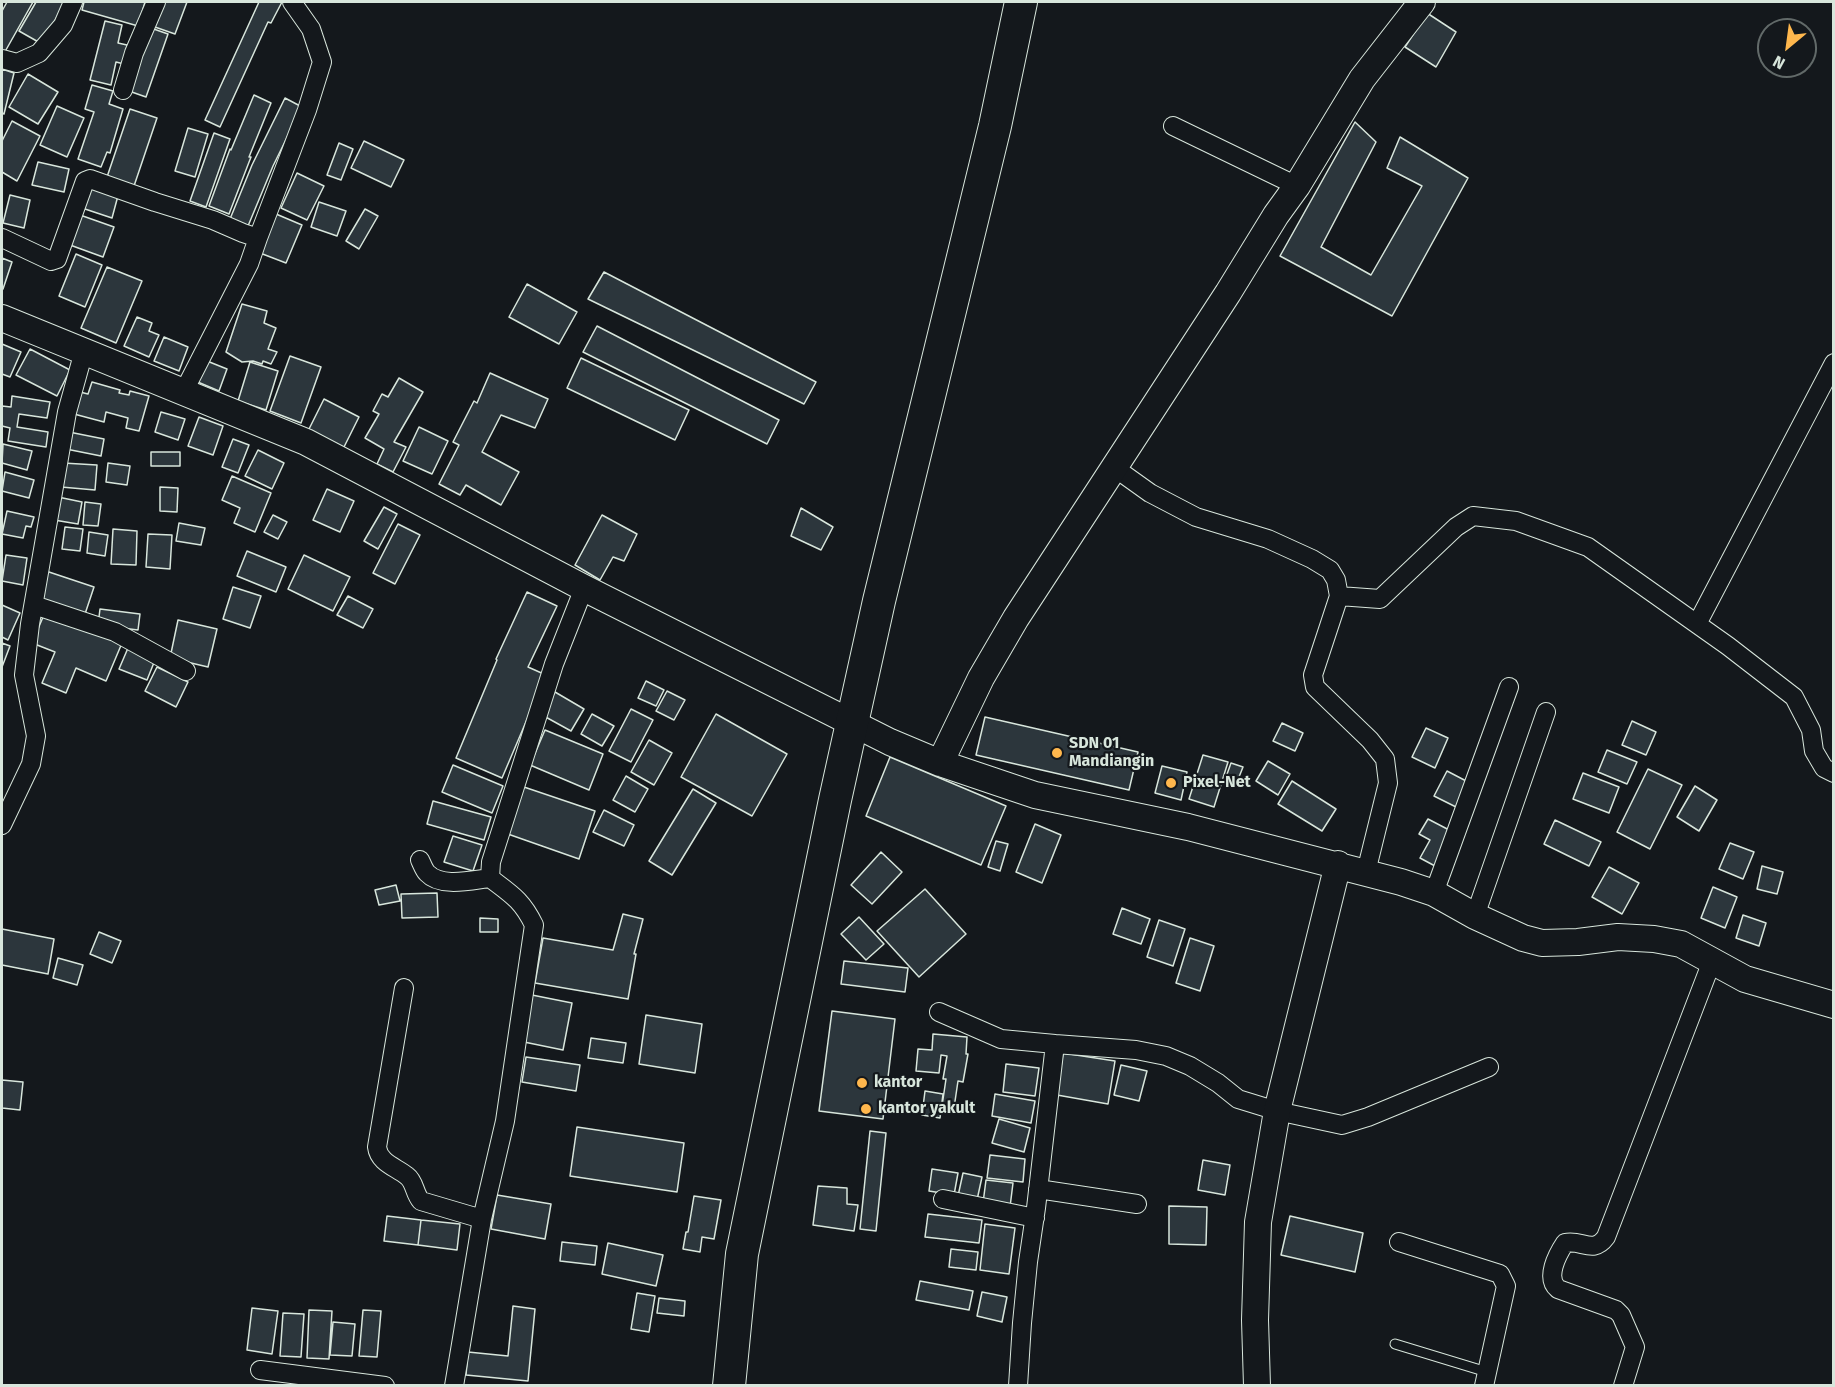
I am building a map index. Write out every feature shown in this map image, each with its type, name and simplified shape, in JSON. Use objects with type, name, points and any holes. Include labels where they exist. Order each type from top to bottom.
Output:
[{"type":"highway","points":[[729,1386],[742,1254],[852,722],[994,126],[1021,2]]},
{"type":"street","points":[[2,59],[17,63],[39,53],[63,25],[73,2]]},
{"type":"street","points":[[123,90],[134,53],[156,2]]},
{"type":"street","points":[[184,391],[249,264],[307,110],[322,62],[311,29],[292,2]]},
{"type":"street","points":[[940,763],[981,678],[1038,583],[1297,186],[1362,79],[1422,2]]},
{"type":"street","points":[[1173,126],[1297,186]]},
{"type":"street","points":[[2,238],[51,261],[57,259],[85,181],[90,178],[213,220],[258,238]]},
{"type":"street","points":[[2,318],[306,442],[584,588],[890,742],[940,763],[1035,795],[1188,827],[1366,872],[1434,893],[1475,916],[1523,938],[1542,943],[1578,942],[1618,937],[1654,939],[1681,944],[1744,978],[1833,1005]]},
{"type":"street","points":[[2,825],[31,764],[36,736],[24,675],[67,412],[84,351]]},
{"type":"street","points":[[1697,624],[1833,363]]},
{"type":"street","points":[[1115,468],[1150,493],[1196,517],[1268,538],[1330,570],[1336,580],[1339,596],[1313,675],[1316,687],[1370,740],[1385,759],[1388,783],[1366,872]]},
{"type":"street","points":[[1339,596],[1380,599],[1456,527],[1473,516],[1516,521],[1588,547],[1697,624],[1794,697],[1811,730],[1814,751],[1824,768],[1833,773]]},
{"type":"street","points":[[490,878],[491,862],[554,664],[584,588]]},
{"type":"street","points":[[34,605],[116,632],[186,671]]},
{"type":"street","points":[[1434,893],[1509,687]]},
{"type":"street","points":[[1475,916],[1546,712]]},
{"type":"street","points":[[420,860],[426,872],[438,880],[490,878],[518,899],[534,925],[505,1121],[482,1219],[453,1386]]},
{"type":"street","points":[[1259,1385],[1255,1320],[1258,1222],[1277,1111],[1338,864]]},
{"type":"street","points":[[1623,1386],[1635,1347],[1621,1315],[1609,1307],[1558,1289],[1553,1285],[1551,1277],[1565,1243],[1571,1242],[1593,1247],[1606,1237],[1712,961]]},
{"type":"street","points":[[404,988],[377,1147],[378,1154],[381,1159],[410,1178],[417,1196],[422,1200],[482,1219]]},
{"type":"street","points":[[939,1012],[1001,1039],[1136,1050],[1166,1056],[1190,1066],[1218,1083],[1238,1099],[1277,1111],[1342,1125],[1368,1117],[1489,1067]]},
{"type":"street","points":[[1018,1386],[1022,1323],[1055,1044]]},
{"type":"street","points":[[1038,1190],[1137,1204]]},
{"type":"street","points":[[943,1199],[1035,1218]]},
{"type":"street","points":[[1399,1242],[1500,1274],[1506,1286],[1486,1379]]},
{"type":"street","points":[[260,1370],[385,1386]]},
{"type":"lane","points":[[1395,1344],[1486,1379]]},
{"type":"building","points":[[7,2],[33,2],[2,57],[2,11]]},
{"type":"building","points":[[36,2],[65,2],[42,44],[19,31]]},
{"type":"building","points":[[84,2],[145,2],[138,26],[82,10]]},
{"type":"building","points":[[161,2],[187,2],[175,34],[152,26]]},
{"type":"building","points":[[259,2],[282,2],[271,23],[268,22],[220,127],[205,120]]},
{"type":"building","points":[[1427,13],[1456,32],[1436,67],[1405,47]]},
{"type":"building","points":[[105,21],[122,25],[118,43],[127,45],[124,64],[116,62],[111,85],[90,80]]},
{"type":"building","points":[[148,27],[168,34],[146,97],[126,90]]},
{"type":"building","points":[[2,69],[14,73],[4,114],[2,113]]},
{"type":"building","points":[[28,74],[58,92],[38,124],[9,107]]},
{"type":"building","points":[[92,85],[113,91],[109,104],[123,109],[110,153],[107,152],[101,167],[78,159],[94,112],[85,109]]},
{"type":"building","points":[[254,95],[271,103],[229,214],[209,206],[230,149]]},
{"type":"building","points":[[285,98],[302,107],[273,166],[248,226],[230,219],[252,165]]},
{"type":"building","points":[[57,106],[84,118],[67,157],[40,145]]},
{"type":"building","points":[[130,109],[157,118],[134,186],[107,177]]},
{"type":"building","points":[[12,121],[40,136],[17,181],[2,172],[2,141]]},
{"type":"building","points":[[1355,122],[1376,142],[1321,247],[1371,275],[1422,186],[1387,168],[1400,137],[1468,178],[1392,316],[1280,256]]},
{"type":"building","points":[[188,128],[208,134],[195,177],[175,171]]},
{"type":"building","points":[[214,133],[230,139],[206,207],[190,201]]},
{"type":"building","points":[[364,141],[404,160],[391,187],[351,168]]},
{"type":"building","points":[[339,143],[353,149],[341,180],[327,175]]},
{"type":"building","points":[[38,162],[69,169],[64,192],[32,185]]},
{"type":"building","points":[[297,173],[324,186],[307,220],[281,208]]},
{"type":"building","points":[[89,183],[119,192],[112,218],[82,208]]},
{"type":"building","points":[[10,195],[30,200],[24,228],[3,223]]},
{"type":"building","points":[[319,202],[346,211],[337,236],[311,227]]},
{"type":"building","points":[[365,209],[378,216],[359,249],[346,241]]},
{"type":"building","points":[[276,214],[302,225],[286,263],[260,253]]},
{"type":"building","points":[[80,215],[114,227],[103,257],[70,245]]},
{"type":"building","points":[[76,254],[102,265],[85,307],[59,296]]},
{"type":"building","points":[[2,258],[12,262],[3,289],[2,289]]},
{"type":"building","points":[[107,267],[142,281],[116,343],[81,328]]},
{"type":"building","points":[[604,272],[816,382],[804,404],[588,299]]},
{"type":"building","points":[[527,284],[577,312],[559,344],[509,317]]},
{"type":"building","points":[[242,304],[267,311],[264,323],[276,328],[268,349],[277,352],[271,364],[263,361],[262,364],[253,361],[242,362],[226,352]]},
{"type":"building","points":[[137,317],[152,323],[149,331],[159,335],[149,357],[124,346]]},
{"type":"building","points":[[597,326],[779,420],[767,444],[583,352]]},
{"type":"building","points":[[164,337],[188,347],[179,371],[154,361]]},
{"type":"building","points":[[2,344],[21,352],[10,377],[2,374]]},
{"type":"building","points":[[30,349],[70,370],[57,396],[16,375]]},
{"type":"building","points":[[290,356],[321,367],[301,423],[270,411]]},
{"type":"building","points":[[581,358],[689,410],[675,440],[567,388]]},
{"type":"building","points":[[202,359],[227,369],[219,391],[193,380]]},
{"type":"building","points":[[250,362],[278,371],[266,410],[238,401]]},
{"type":"building","points":[[490,373],[548,399],[535,428],[501,415],[482,452],[519,472],[501,505],[466,485],[460,495],[439,484],[459,445],[453,442],[474,401],[477,403]]},
{"type":"building","points":[[399,378],[423,392],[394,442],[406,447],[393,472],[377,464],[384,449],[365,438],[379,414],[373,411],[382,394],[388,397]]},
{"type":"building","points":[[92,382],[120,390],[119,393],[129,395],[130,391],[149,396],[139,431],[126,428],[128,418],[106,412],[104,422],[74,414],[80,392],[88,394]]},
{"type":"building","points":[[12,396],[50,402],[47,418],[19,414],[17,427],[48,432],[46,447],[8,441],[10,428],[2,426],[2,406],[11,407]]},
{"type":"building","points":[[324,399],[359,417],[343,449],[308,431]]},
{"type":"building","points":[[161,412],[185,419],[178,440],[155,432]]},
{"type":"building","points":[[199,417],[223,426],[213,455],[188,446]]},
{"type":"building","points":[[419,427],[448,441],[432,474],[403,461]]},
{"type":"building","points":[[69,432],[104,439],[101,456],[66,449]]},
{"type":"building","points":[[233,439],[249,445],[238,473],[222,467]]},
{"type":"building","points":[[3,444],[32,451],[27,470],[2,463]]},
{"type":"building","points":[[258,450],[284,463],[272,489],[245,476]]},
{"type":"building","points":[[151,452],[180,452],[180,466],[151,466]]},
{"type":"building","points":[[63,463],[97,465],[95,490],[61,487]]},
{"type":"building","points":[[108,463],[130,466],[127,485],[106,482]]},
{"type":"building","points":[[5,472],[34,480],[29,498],[2,491]]},
{"type":"building","points":[[232,476],[271,493],[255,532],[234,523],[240,508],[222,500]]},
{"type":"building","points":[[160,487],[178,488],[177,512],[160,511]]},
{"type":"building","points":[[327,489],[354,501],[340,532],[313,520]]},
{"type":"building","points":[[58,497],[82,502],[78,524],[54,520]]},
{"type":"building","points":[[85,502],[101,504],[98,526],[83,525]]},
{"type":"building","points":[[384,507],[397,514],[378,549],[364,541]]},
{"type":"building","points":[[801,508],[833,527],[821,550],[791,536]]},
{"type":"building","points":[[7,511],[34,517],[31,527],[26,526],[23,538],[2,534]]},
{"type":"building","points":[[273,515],[287,522],[278,539],[264,532]]},
{"type":"building","points":[[602,515],[637,534],[624,561],[613,557],[600,580],[575,565]]},
{"type":"building","points":[[179,523],[205,528],[201,545],[176,541]]},
{"type":"building","points":[[398,524],[420,535],[395,584],[373,573]]},
{"type":"building","points":[[65,527],[83,529],[80,551],[62,549]]},
{"type":"building","points":[[113,529],[137,531],[136,565],[111,564]]},
{"type":"building","points":[[89,532],[108,535],[105,556],[87,553]]},
{"type":"building","points":[[148,534],[172,535],[170,569],[146,567]]},
{"type":"building","points":[[247,551],[286,567],[276,592],[237,576]]},
{"type":"building","points":[[6,555],[27,558],[23,585],[2,581]]},
{"type":"building","points":[[304,555],[350,577],[333,611],[288,589]]},
{"type":"building","points":[[46,571],[94,587],[84,617],[36,601]]},
{"type":"building","points":[[233,587],[261,596],[250,628],[223,619]]},
{"type":"building","points":[[527,592],[557,606],[528,667],[546,675],[502,778],[456,758],[496,659]]},
{"type":"building","points":[[348,596],[373,609],[363,628],[337,615]]},
{"type":"building","points":[[2,605],[20,613],[8,640],[2,637]]},
{"type":"building","points":[[100,609],[140,614],[138,630],[98,625]]},
{"type":"building","points":[[46,610],[122,643],[106,681],[76,668],[66,693],[42,683],[55,652],[32,643]]},
{"type":"building","points":[[178,620],[217,629],[208,667],[170,658]]},
{"type":"building","points":[[2,643],[10,646],[2,667]]},
{"type":"building","points":[[128,648],[155,660],[147,680],[119,669]]},
{"type":"building","points":[[157,667],[188,682],[176,707],[145,691]]},
{"type":"building","points":[[646,681],[664,690],[656,706],[638,698]]},
{"type":"building","points":[[667,691],[685,700],[674,720],[656,711]]},
{"type":"building","points":[[555,692],[584,709],[571,731],[542,715]]},
{"type":"building","points":[[631,709],[653,720],[631,762],[609,751]]},
{"type":"building","points":[[592,714],[614,726],[602,746],[581,734]]},
{"type":"building","points":[[716,714],[787,754],[752,816],[681,777]]},
{"type":"building","name":"SDN 01 Mandiangin","points":[[985,717],[1138,752],[1129,790],[976,755]]},
{"type":"building","points":[[1632,721],[1656,732],[1646,755],[1622,745]]},
{"type":"building","points":[[1282,723],[1303,733],[1295,751],[1273,741]]},
{"type":"building","points":[[1426,728],[1448,738],[1435,768],[1412,757]]},
{"type":"building","points":[[545,730],[603,754],[589,790],[530,765]]},
{"type":"building","points":[[649,740],[672,753],[654,785],[631,772]]},
{"type":"building","points":[[1607,750],[1637,762],[1627,784],[1598,772]]},
{"type":"building","points":[[1203,755],[1228,762],[1214,807],[1189,799]]},
{"type":"building","points":[[890,757],[1006,806],[981,865],[866,816]]},
{"type":"building","points":[[1268,761],[1290,774],[1278,795],[1256,781]]},
{"type":"building","points":[[1231,763],[1243,767],[1237,782],[1226,777]]},
{"type":"building","points":[[453,765],[503,786],[492,813],[442,792]]},
{"type":"building","name":"Pixel-Net","points":[[1162,766],[1187,772],[1181,800],[1155,793]]},
{"type":"building","points":[[1648,769],[1682,785],[1650,849],[1617,832]]},
{"type":"building","points":[[1447,771],[1470,783],[1458,808],[1434,796]]},
{"type":"building","points":[[1583,773],[1619,787],[1609,813],[1573,799]]},
{"type":"building","points":[[626,776],[648,789],[635,812],[613,800]]},
{"type":"building","points":[[1292,781],[1336,809],[1322,831],[1278,804]]},
{"type":"building","points":[[521,786],[595,811],[579,859],[505,833]]},
{"type":"building","points":[[1695,786],[1717,800],[1699,831],[1677,817]]},
{"type":"building","points":[[693,789],[716,803],[672,875],[649,861]]},
{"type":"building","points":[[433,801],[491,817],[484,840],[427,824]]},
{"type":"building","points":[[604,810],[634,825],[624,846],[593,832]]},
{"type":"building","points":[[1428,819],[1453,832],[1435,866],[1420,858],[1430,840],[1419,834]]},
{"type":"building","points":[[1555,820],[1601,842],[1589,866],[1544,844]]},
{"type":"building","points":[[1035,824],[1061,835],[1042,883],[1016,872]]},
{"type":"building","points":[[453,836],[482,845],[473,871],[444,862]]},
{"type":"building","points":[[996,841],[1008,844],[1000,871],[988,867]]},
{"type":"building","points":[[1730,843],[1754,852],[1743,879],[1719,869]]},
{"type":"building","points":[[881,852],[902,872],[872,904],[851,885]]},
{"type":"building","points":[[1762,866],[1783,872],[1777,894],[1757,889]]},
{"type":"building","points":[[1609,867],[1639,883],[1622,914],[1592,897]]},
{"type":"building","points":[[396,885],[400,901],[379,905],[375,890]]},
{"type":"building","points":[[1713,887],[1737,897],[1725,928],[1701,918]]},
{"type":"building","points":[[925,889],[966,934],[919,977],[877,931]]},
{"type":"building","points":[[437,893],[438,917],[402,918],[401,894]]},
{"type":"building","points":[[1122,908],[1150,919],[1141,944],[1113,934]]},
{"type":"building","points":[[623,914],[643,919],[634,954],[636,954],[628,999],[535,983],[543,938],[613,950]]},
{"type":"building","points":[[1743,915],[1766,923],[1759,946],[1736,938]]},
{"type":"building","points":[[859,917],[884,944],[866,960],[841,934]]},
{"type":"building","points":[[480,918],[498,919],[498,932],[480,932]]},
{"type":"building","points":[[1159,920],[1185,929],[1173,966],[1147,957]]},
{"type":"building","points":[[2,929],[54,939],[48,974],[2,965]]},
{"type":"building","points":[[99,932],[121,941],[112,963],[90,954]]},
{"type":"building","points":[[1190,938],[1214,946],[1200,991],[1176,983]]},
{"type":"building","points":[[58,958],[83,965],[77,985],[53,978]]},
{"type":"building","points":[[844,961],[908,968],[905,992],[841,984]]},
{"type":"building","points":[[532,995],[572,1003],[563,1050],[524,1042]]},
{"type":"building","points":[[832,1011],[895,1019],[883,1119],[819,1111]]},
{"type":"building","points":[[646,1015],[702,1024],[695,1073],[639,1064]]},
{"type":"building","points":[[933,1034],[967,1037],[966,1054],[968,1054],[963,1082],[958,1081],[954,1108],[942,1106],[947,1056],[941,1055],[939,1073],[916,1071],[918,1049],[932,1050]]},
{"type":"building","points":[[591,1038],[626,1043],[623,1063],[588,1058]]},
{"type":"building","points":[[1063,1053],[1115,1061],[1108,1104],[1057,1095]]},
{"type":"building","points":[[526,1057],[580,1065],[576,1091],[522,1082]]},
{"type":"building","points":[[1006,1064],[1039,1068],[1035,1096],[1003,1092]]},
{"type":"building","points":[[1121,1065],[1147,1071],[1139,1101],[1114,1095]]},
{"type":"building","points":[[2,1080],[23,1082],[20,1110],[2,1108]]},
{"type":"building","points":[[925,1091],[943,1094],[940,1118],[922,1115]]},
{"type":"building","points":[[995,1094],[1035,1101],[1031,1123],[992,1116]]},
{"type":"building","points":[[999,1119],[1030,1128],[1024,1152],[992,1143]]},
{"type":"building","points":[[577,1127],[684,1143],[677,1192],[570,1176]]},
{"type":"building","points":[[870,1131],[886,1133],[876,1231],[860,1229]]},
{"type":"building","points":[[990,1155],[1025,1159],[1023,1182],[987,1178]]},
{"type":"building","points":[[1203,1160],[1230,1165],[1225,1195],[1198,1190]]},
{"type":"building","points":[[932,1169],[958,1173],[954,1195],[929,1191]]},
{"type":"building","points":[[963,1173],[982,1177],[977,1200],[958,1196]]},
{"type":"building","points":[[986,1180],[1013,1183],[1010,1207],[983,1203]]},
{"type":"building","points":[[818,1186],[847,1188],[847,1204],[858,1205],[854,1231],[813,1225]]},
{"type":"building","points":[[497,1195],[551,1204],[545,1239],[491,1229]]},
{"type":"building","points":[[694,1196],[721,1200],[714,1239],[702,1237],[700,1252],[683,1249]]},
{"type":"building","points":[[1169,1206],[1207,1207],[1206,1245],[1169,1244]]},
{"type":"building","points":[[928,1214],[982,1220],[979,1243],[925,1237]]},
{"type":"building","points":[[387,1216],[421,1220],[418,1245],[384,1241]]},
{"type":"building","points":[[1290,1216],[1363,1233],[1355,1272],[1281,1255]]},
{"type":"building","points":[[421,1220],[460,1224],[457,1250],[418,1245]]},
{"type":"building","points":[[985,1224],[1015,1228],[1009,1274],[980,1270]]},
{"type":"building","points":[[562,1242],[597,1246],[595,1265],[560,1261]]},
{"type":"building","points":[[608,1243],[663,1255],[656,1286],[602,1274]]},
{"type":"building","points":[[951,1249],[978,1252],[976,1270],[949,1267]]},
{"type":"building","points":[[920,1281],[973,1291],[969,1310],[916,1300]]},
{"type":"building","points":[[982,1292],[1007,1297],[1002,1322],[977,1316]]},
{"type":"building","points":[[637,1293],[655,1296],[649,1332],[631,1329]]},
{"type":"building","points":[[659,1298],[685,1301],[684,1316],[657,1313]]},
{"type":"building","points":[[513,1306],[535,1309],[528,1381],[466,1375],[468,1352],[508,1356]]},
{"type":"building","points":[[252,1308],[278,1311],[272,1354],[247,1350]]},
{"type":"building","points":[[309,1310],[332,1311],[329,1359],[307,1358]]},
{"type":"building","points":[[363,1310],[381,1311],[377,1357],[359,1356]]},
{"type":"building","points":[[283,1313],[304,1314],[301,1357],[280,1356]]},
{"type":"building","points":[[333,1322],[355,1324],[352,1356],[330,1355]]},
{"type":"place","name":"SDN 01 Mandiangin","points":[[1057,753]]},
{"type":"place","name":"Pixel-Net","points":[[1171,783]]},
{"type":"place","name":"kantor","points":[[862,1083]]},
{"type":"place","name":"kantor yakult","points":[[866,1109]]}]
